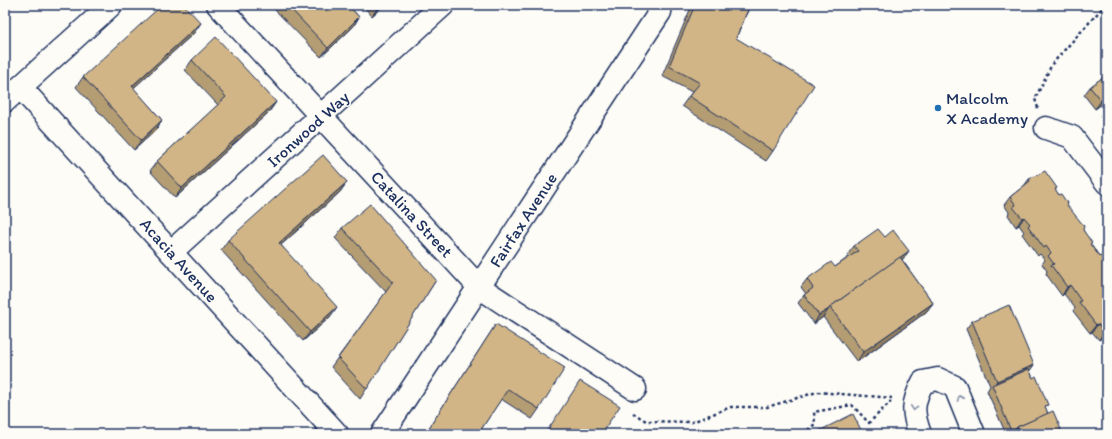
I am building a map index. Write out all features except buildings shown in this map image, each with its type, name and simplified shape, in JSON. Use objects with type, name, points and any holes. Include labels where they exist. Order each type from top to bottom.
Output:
[{"type":"street","points":[[13,94],[111,5]]},
{"type":"street","name":"Catalina Street","points":[[218,5],[479,287],[635,389]]},
{"type":"street","name":"Ironwood Way","points":[[172,252],[443,5]]},
{"type":"street","name":"Fairfax Avenue","points":[[382,434],[655,18],[662,5]]},
{"type":"street","name":"Acacia Avenue","points":[[13,94],[172,252],[337,434]]},
{"type":"street","points":[[1046,128],[1072,137],[1107,183]]},
{"type":"street","points":[[920,434],[914,415],[915,397],[923,382],[938,379],[955,387],[974,434]]},
{"type":"path","points":[[1046,128],[1034,99],[1052,64],[1105,5]]},
{"type":"path","points":[[635,389],[633,413],[646,421],[692,422],[731,407],[767,407],[817,392],[895,398],[869,422],[852,405],[814,412],[815,424],[803,434]]},
{"type":"place","name":"Malcolm X Academy","points":[[938,108]]}]
